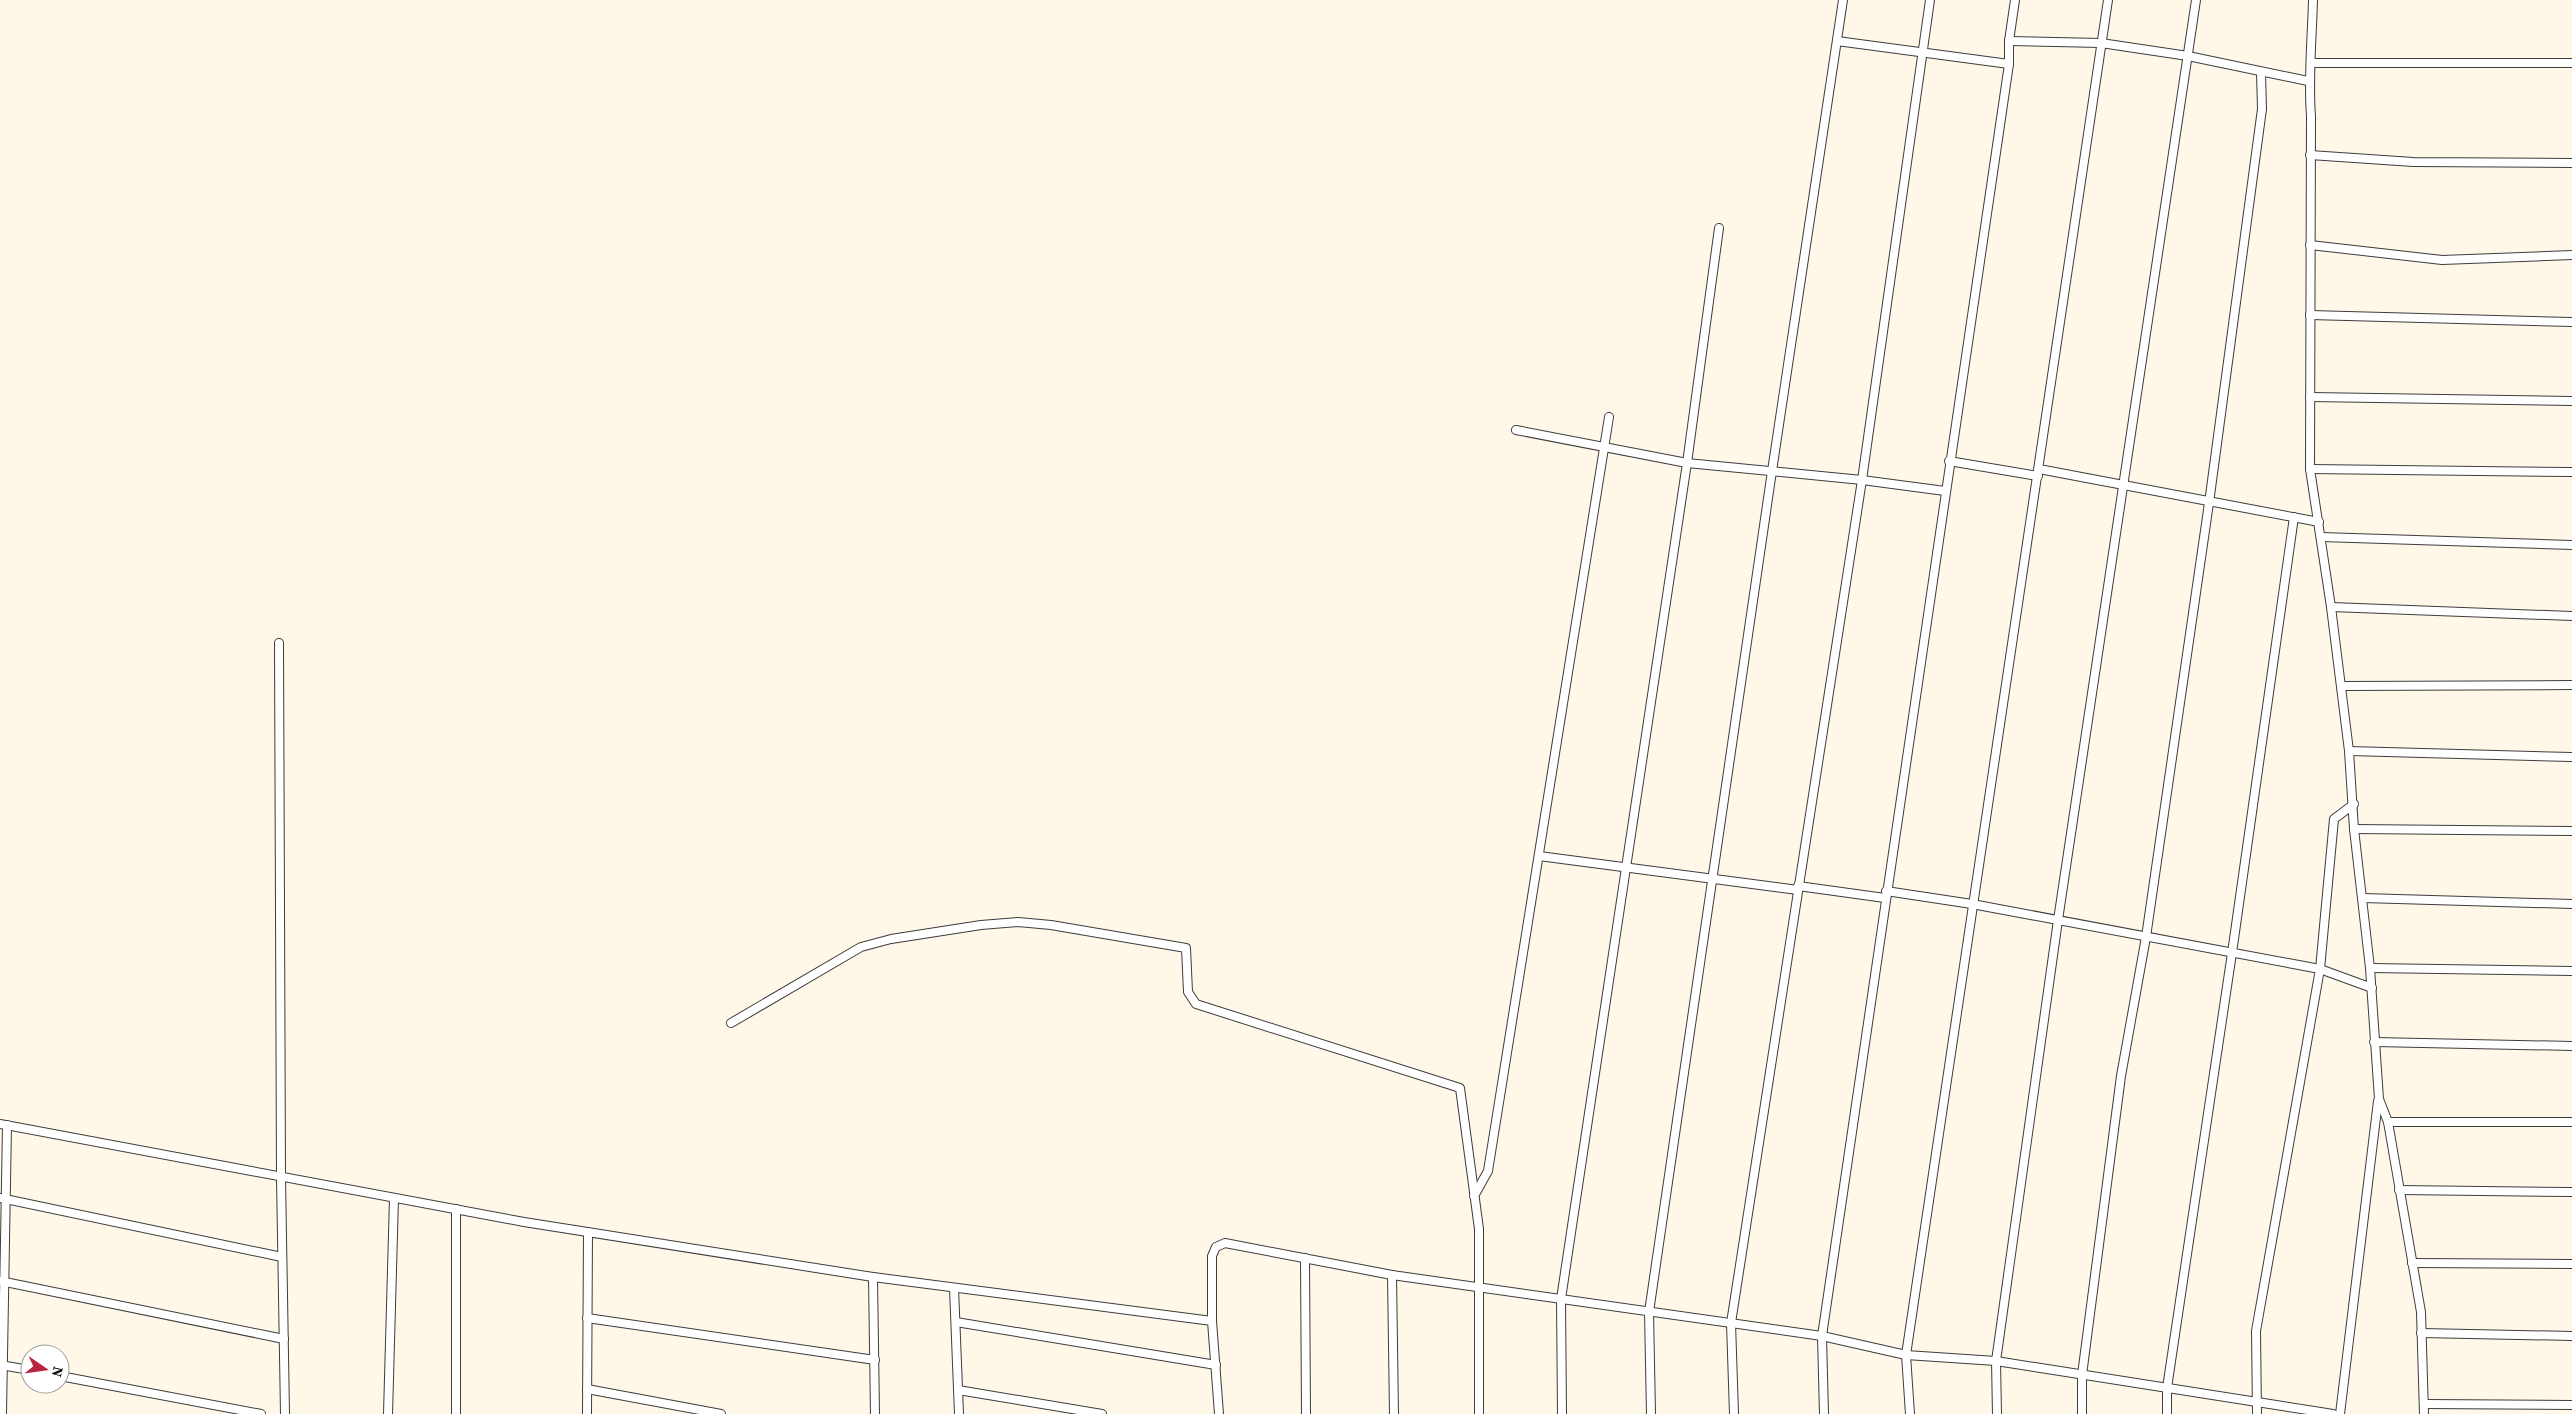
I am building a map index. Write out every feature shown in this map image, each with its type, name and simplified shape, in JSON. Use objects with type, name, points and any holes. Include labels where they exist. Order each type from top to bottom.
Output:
[{"type":"street","points":[[1651,1414],[1650,1312],[1772,472],[1843,0]]},
{"type":"street","points":[[1734,1414],[1731,1323],[1862,480],[1930,0]]},
{"type":"street","points":[[1824,1414],[1822,1336],[1885,894],[2008,64],[2009,41],[2015,0]]},
{"type":"street","points":[[1910,1414],[1906,1356],[2108,0]]},
{"type":"street","points":[[1997,1414],[1996,1362],[2058,920],[2196,0]]},
{"type":"street","points":[[2313,0],[2312,63],[2308,81],[2310,156],[2310,469],[2331,607],[2349,751],[2354,804],[2354,829],[2372,988],[2379,1098],[2340,1414]]},
{"type":"street","points":[[1837,41],[2008,64]]},
{"type":"street","points":[[2009,41],[2101,43],[2188,56],[2262,73],[2308,81]]},
{"type":"street","points":[[2312,63],[2572,64]]},
{"type":"street","points":[[2082,1414],[2082,1375],[2121,1076],[2146,937],[2209,503],[2262,109],[2262,73]]},
{"type":"street","points":[[2310,156],[2413,162],[2572,163]]},
{"type":"street","points":[[1562,1414],[1562,1299],[1719,228]]},
{"type":"street","points":[[2310,245],[2442,260],[2572,255]]},
{"type":"street","points":[[2310,315],[2572,322]]},
{"type":"street","points":[[2310,398],[2572,401]]},
{"type":"street","points":[[1474,1196],[1488,1171],[1609,417]]},
{"type":"street","points":[[1516,430],[1686,463],[1862,480],[1945,491]]},
{"type":"street","points":[[1949,461],[2038,472],[2319,522]]},
{"type":"street","points":[[2310,469],[2572,472]]},
{"type":"street","points":[[2167,1414],[2167,1388],[2232,953],[2294,517]]},
{"type":"street","points":[[2321,537],[2572,544]]},
{"type":"street","points":[[2331,607],[2572,616]]},
{"type":"street","points":[[279,643],[281,1177],[285,1414]]},
{"type":"street","points":[[2341,686],[2572,684]]},
{"type":"street","points":[[2349,751],[2572,757]]},
{"type":"street","points":[[2257,1414],[2256,1331],[2320,969],[2334,819],[2354,804]]},
{"type":"street","points":[[2354,829],[2572,831]]},
{"type":"street","points":[[1539,856],[1625,866],[1712,880],[1885,894],[1972,904],[2320,969],[2372,988]]},
{"type":"street","points":[[2363,898],[2572,904]]},
{"type":"street","points":[[731,1023],[861,947],[891,939],[1018,922],[1050,925],[1186,948],[1188,992],[1196,1004],[1460,1088],[1479,1229],[1479,1414]]},
{"type":"street","points":[[2370,968],[2572,971]]},
{"type":"street","points":[[2374,1042],[2572,1046]]},
{"type":"street","points":[[2379,1098],[2388,1122],[2420,1312],[2424,1414]]},
{"type":"street","points":[[2388,1122],[2572,1122]]},
{"type":"street","points":[[2,1414],[3,1125],[588,1232],[874,1278],[1212,1321]]},
{"type":"street","points":[[2399,1190],[2572,1192]]},
{"type":"street","points":[[3,1198],[282,1257]]},
{"type":"street","points":[[388,1414],[394,1198]]},
{"type":"street","points":[[456,1209],[456,1414]]},
{"type":"street","points":[[587,1414],[588,1232]]},
{"type":"street","points":[[1218,1414],[1212,1321],[1212,1256],[1216,1247],[1225,1243],[1392,1275],[1822,1336],[1906,1356],[1996,1362],[2333,1414]]},
{"type":"street","points":[[1304,1258],[1306,1414]]},
{"type":"street","points":[[2412,1263],[2572,1264]]},
{"type":"street","points":[[1392,1275],[1394,1414]]},
{"type":"street","points":[[874,1278],[875,1414]]},
{"type":"street","points":[[2,1282],[284,1339]]},
{"type":"street","points":[[954,1288],[959,1414]]},
{"type":"street","points":[[588,1318],[875,1360]]},
{"type":"street","points":[[956,1322],[1216,1365]]},
{"type":"street","points":[[2421,1333],[2572,1336]]},
{"type":"street","points":[[2,1365],[20,1368]]},
{"type":"street","points":[[70,1378],[261,1414]]},
{"type":"street","points":[[587,1389],[721,1414]]},
{"type":"street","points":[[958,1390],[1102,1414]]},
{"type":"street","points":[[2424,1404],[2572,1406]]}]
